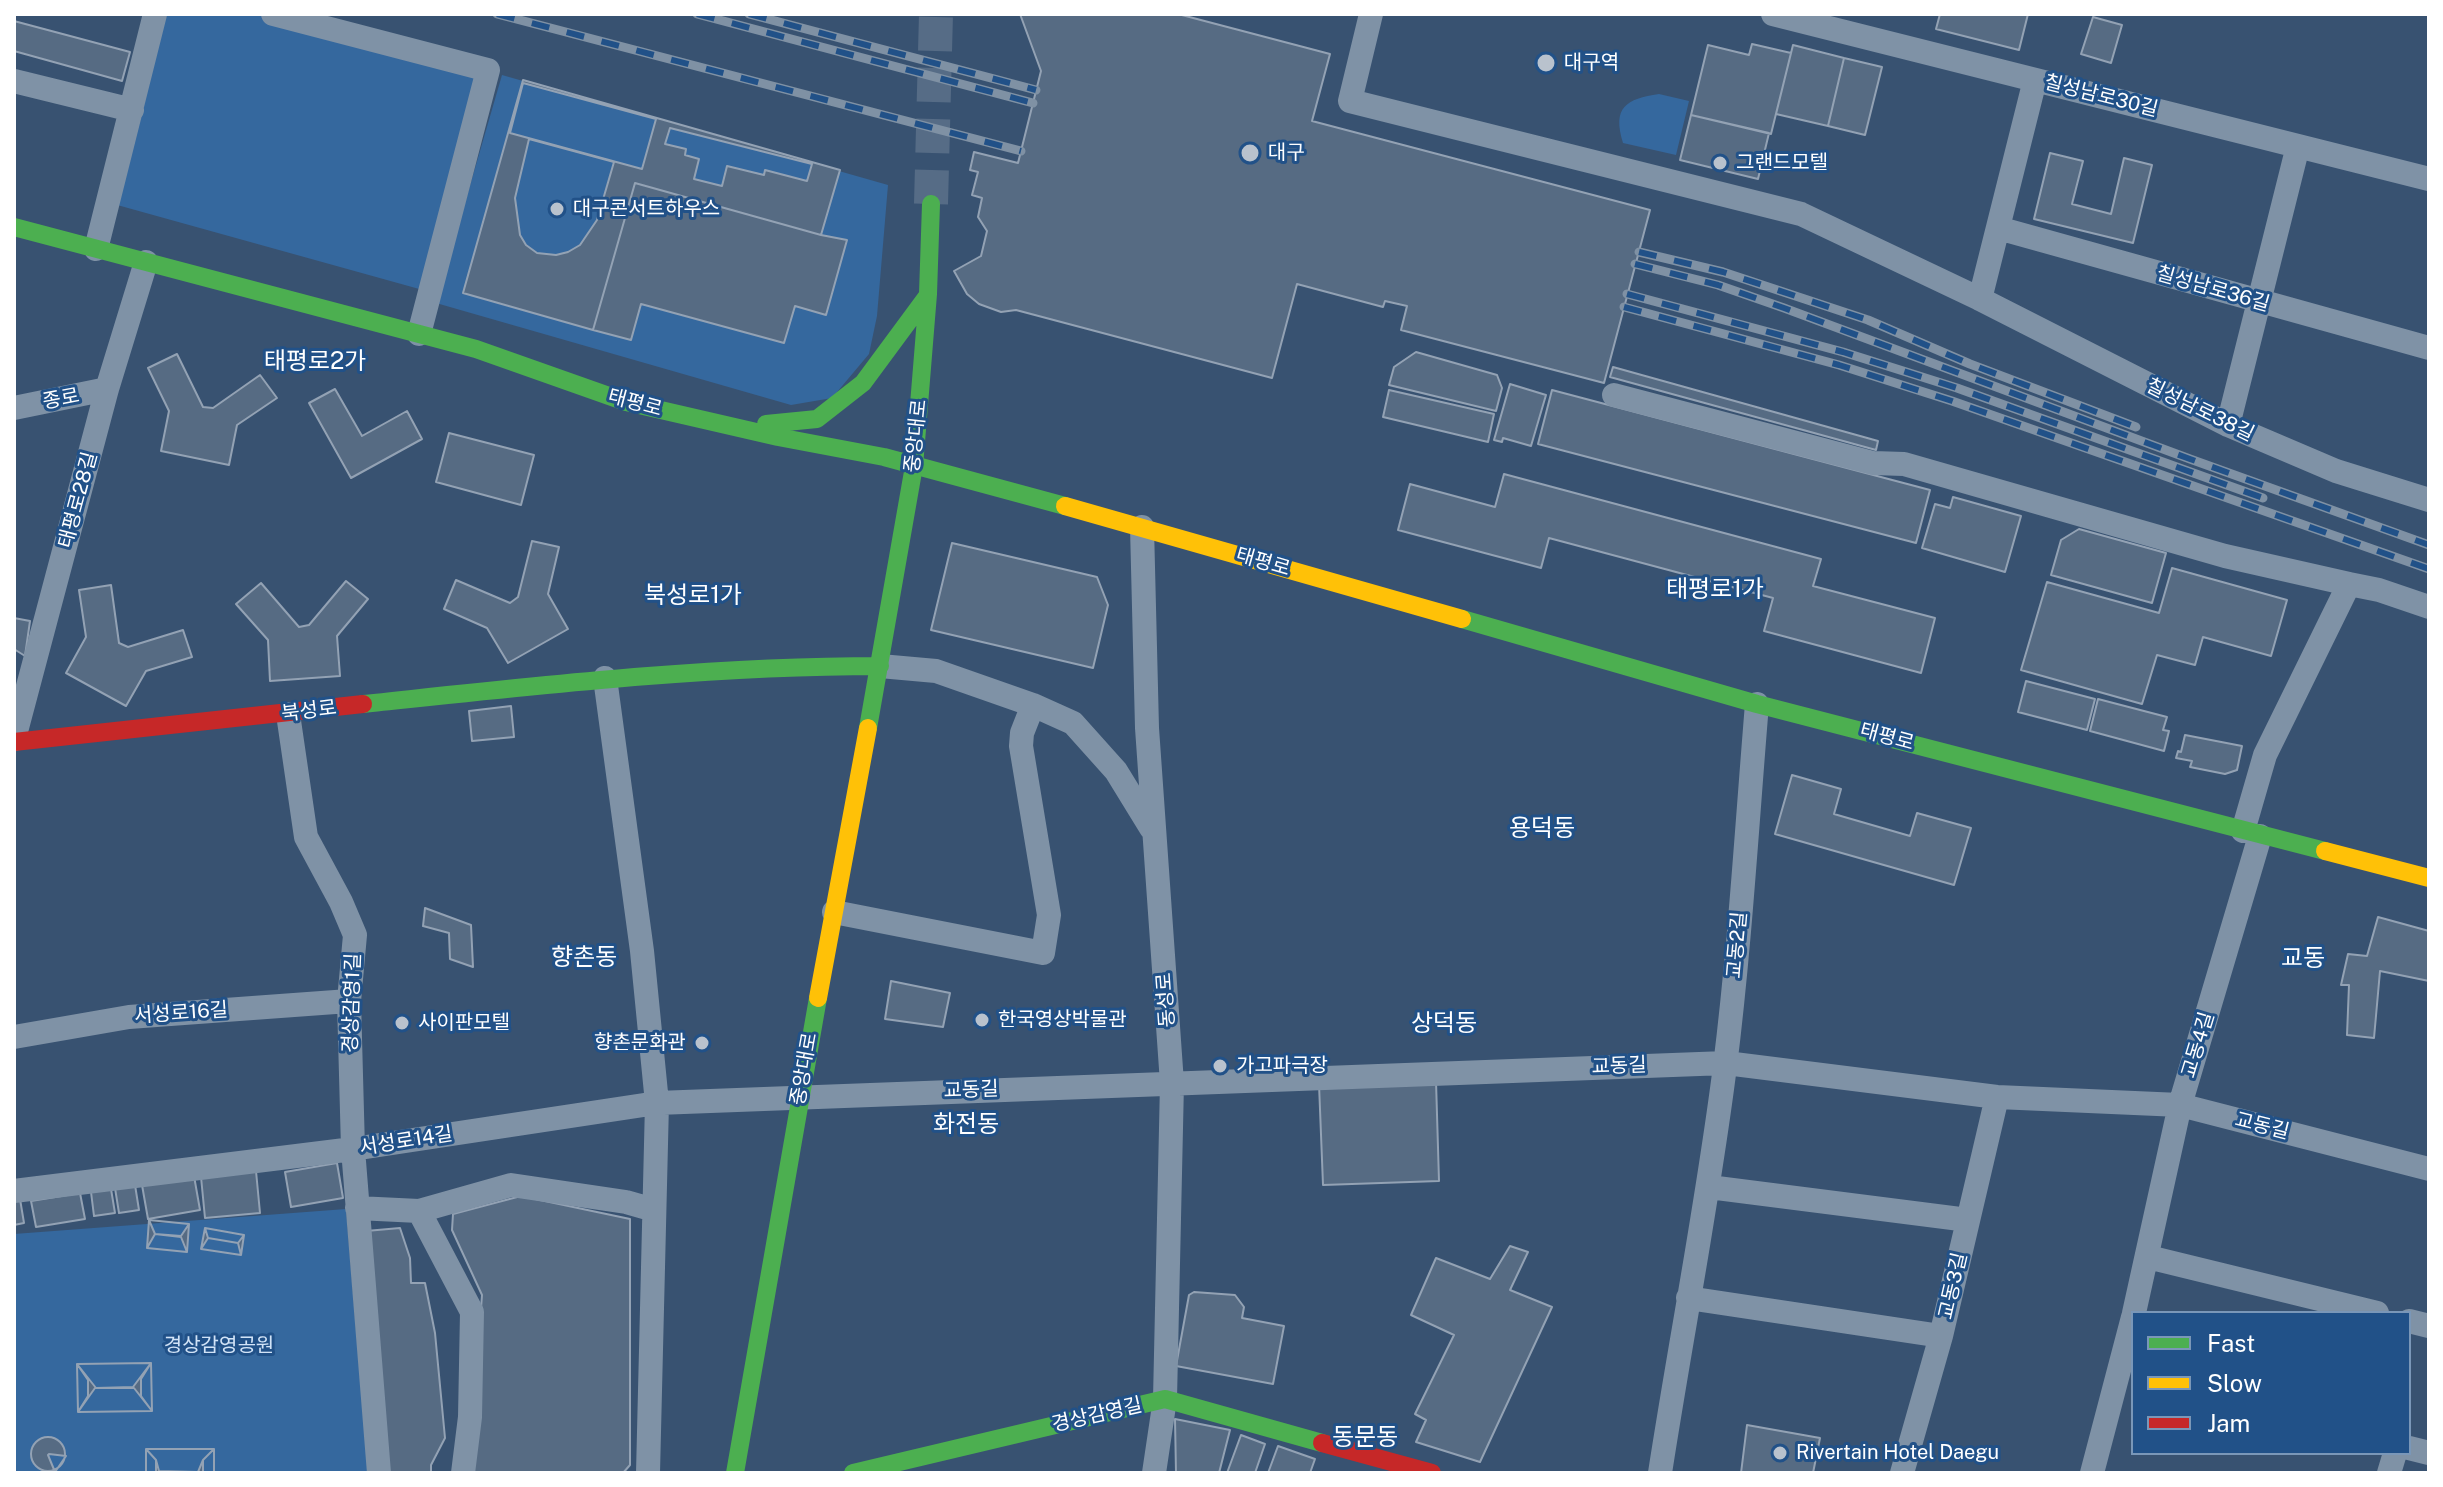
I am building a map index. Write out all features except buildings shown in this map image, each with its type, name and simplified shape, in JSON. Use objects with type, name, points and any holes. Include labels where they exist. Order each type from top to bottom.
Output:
[{"type":"main road","name":"중앙대로","points":[[735,1473],[799,1097],[880,666],[914,466],[928,294],[931,204]]},
{"type":"main road","name":"태평로","points":[[14,227],[476,349],[626,402],[884,457],[1142,527],[1757,704],[2429,878]]},
{"type":"main road","points":[[734,427],[817,419],[863,383],[928,294]]},
{"type":"main road","name":"북성로","points":[[14,740],[288,714],[605,678],[675,676],[782,666],[880,666]]},
{"type":"main road","name":"경상감영길","points":[[853,1473],[1165,1399],[1432,1473]]},
{"type":"street","points":[[96,249],[155,14]]},
{"type":"street","points":[[273,14],[488,70],[419,334]]},
{"type":"street","name":"칠성남로38길","points":[[1371,14],[1350,101],[1801,214],[1980,299],[2228,425],[2336,471],[2429,500]]},
{"type":"street","name":"칠성남로30길","points":[[1773,14],[2429,179]]},
{"type":"street","points":[[1980,299],[2035,80]]},
{"type":"street","points":[[14,81],[132,110]]},
{"type":"street","points":[[2228,425],[2298,146]]},
{"type":"street","name":"칠성남로36길","points":[[1998,228],[2429,348]]},
{"type":"street","name":"태평로28길","points":[[14,740],[107,389],[146,262]]},
{"type":"street","name":"종로","points":[[14,408],[107,389]]},
{"type":"street","points":[[1614,395],[1873,463],[1904,464],[2225,556],[2379,590],[2429,607]]},
{"type":"street","name":"동성로","points":[[1142,527],[1147,728],[1172,1083],[1165,1399],[1154,1473]]},
{"type":"street","name":"교동4길","points":[[2134,1311],[2180,1105],[2252,833],[2265,755],[2349,584]]},
{"type":"street","points":[[880,666],[936,671],[1033,705],[1073,723],[1116,771],[1154,832]]},
{"type":"street","points":[[605,678],[642,951],[657,1103],[648,1473]]},
{"type":"street","name":"교동2길","points":[[1660,1473],[1709,1187],[1726,1063],[1757,704]]},
{"type":"street","points":[[834,912],[1043,953],[1049,915],[1021,746],[1022,733],[1033,705]]},
{"type":"street","name":"경상감영1길","points":[[288,714],[306,837],[355,935],[349,1001],[353,1149],[379,1473]]},
{"type":"street","name":"서성로16길","points":[[14,1037],[129,1017],[349,1001]]},
{"type":"street","name":"교동길","points":[[799,1097],[1726,1063],[1997,1097],[2180,1105],[2429,1169]]},
{"type":"street","name":"서성로14길","points":[[14,1191],[353,1149],[657,1103],[799,1097]]},
{"type":"street","name":"교동3길","points":[[1902,1473],[1941,1336],[1997,1097]]},
{"type":"street","points":[[357,1208],[419,1211],[511,1185],[626,1202],[654,1210]]},
{"type":"street","points":[[1709,1187],[1968,1220]]},
{"type":"street","points":[[419,1211],[472,1312],[470,1417],[463,1473]]},
{"type":"street","points":[[2148,1257],[2369,1311]]},
{"type":"street","points":[[1688,1298],[1941,1336]]},
{"type":"street","name":"교동4길","points":[[2092,1473],[2126,1375],[2131,1332]]},
{"type":"green space","points":[[155,14],[273,14],[488,70],[430,292],[110,203]]},
{"type":"green space","points":[[502,75],[888,185],[877,316],[869,354],[832,398],[791,405],[436,303]]},
{"type":"green space","points":[[1659,94],[1689,101],[1676,155],[1623,143],[1619,121],[1624,107],[1638,99]]},
{"type":"green space","name":"경상감영공원","points":[[346,1209],[368,1473],[14,1473],[14,1234]]},
{"type":"tunnel","points":[[931,204],[936,14]]},
{"type":"railway","points":[[497,14],[1021,151]]},
{"type":"railway","points":[[697,14],[1033,103]]},
{"type":"railway","points":[[749,14],[1036,90]]},
{"type":"railway","points":[[1639,252],[1723,272],[1868,320],[1970,364],[2136,427]]},
{"type":"railway","points":[[1635,264],[1718,285],[1784,308],[2429,545]]},
{"type":"railway","points":[[1627,294],[1843,352],[1957,388],[2263,498]]},
{"type":"railway","points":[[1624,307],[1839,365],[1952,401],[2429,569]]},
{"type":"traffic: fast","points":[[868,728],[914,466],[928,294],[931,204]]},
{"type":"traffic: fast","points":[[14,227],[476,349],[626,402],[778,437],[884,457],[1065,506]]},
{"type":"traffic: fast","points":[[766,424],[817,419],[863,383],[928,295]]},
{"type":"traffic: fast","points":[[1462,619],[1757,704],[2325,851]]},
{"type":"traffic: fast","points":[[363,704],[686,673],[880,666]]},
{"type":"traffic: fast","points":[[735,1473],[818,998]]},
{"type":"traffic: fast","points":[[853,1473],[1165,1399],[1322,1443]]},
{"type":"traffic: slow","points":[[1065,506],[1462,619]]},
{"type":"traffic: slow","points":[[818,998],[868,728]]},
{"type":"traffic: slow","points":[[2325,851],[2429,878]]},
{"type":"traffic: jam","points":[[14,742],[363,704]]},
{"type":"traffic: jam","points":[[1322,1443],[1432,1473]]},
{"type":"place","name":"대구역","points":[[1546,63]]},
{"type":"place","name":"대구","points":[[1250,153]]},
{"type":"place","name":"그랜드모텔","points":[[1720,163]]},
{"type":"place","name":"대구콘서트하우스","points":[[557,209]]},
{"type":"place","name":"한국영상박물관","points":[[982,1020]]},
{"type":"place","name":"사이판모텔","points":[[402,1023]]},
{"type":"place","name":"향촌문화관","points":[[702,1043]]},
{"type":"place","name":"가고파극장","points":[[1220,1066]]},
{"type":"place","name":"Rivertain Hotel Daegu","points":[[1780,1453]]},
{"type":"district","name":"태평로2가","points":[[315,362]]},
{"type":"district","name":"태평로1가","points":[[1715,590]]},
{"type":"district","name":"북성로1가","points":[[693,596]]},
{"type":"district","name":"용덕동","points":[[1542,829]]},
{"type":"district","name":"향촌동","points":[[584,958]]},
{"type":"district","name":"교동","points":[[2303,959]]},
{"type":"district","name":"상덕동","points":[[1444,1024]]},
{"type":"district","name":"화전동","points":[[966,1125]]},
{"type":"district","name":"동문동","points":[[1365,1438]]}]
